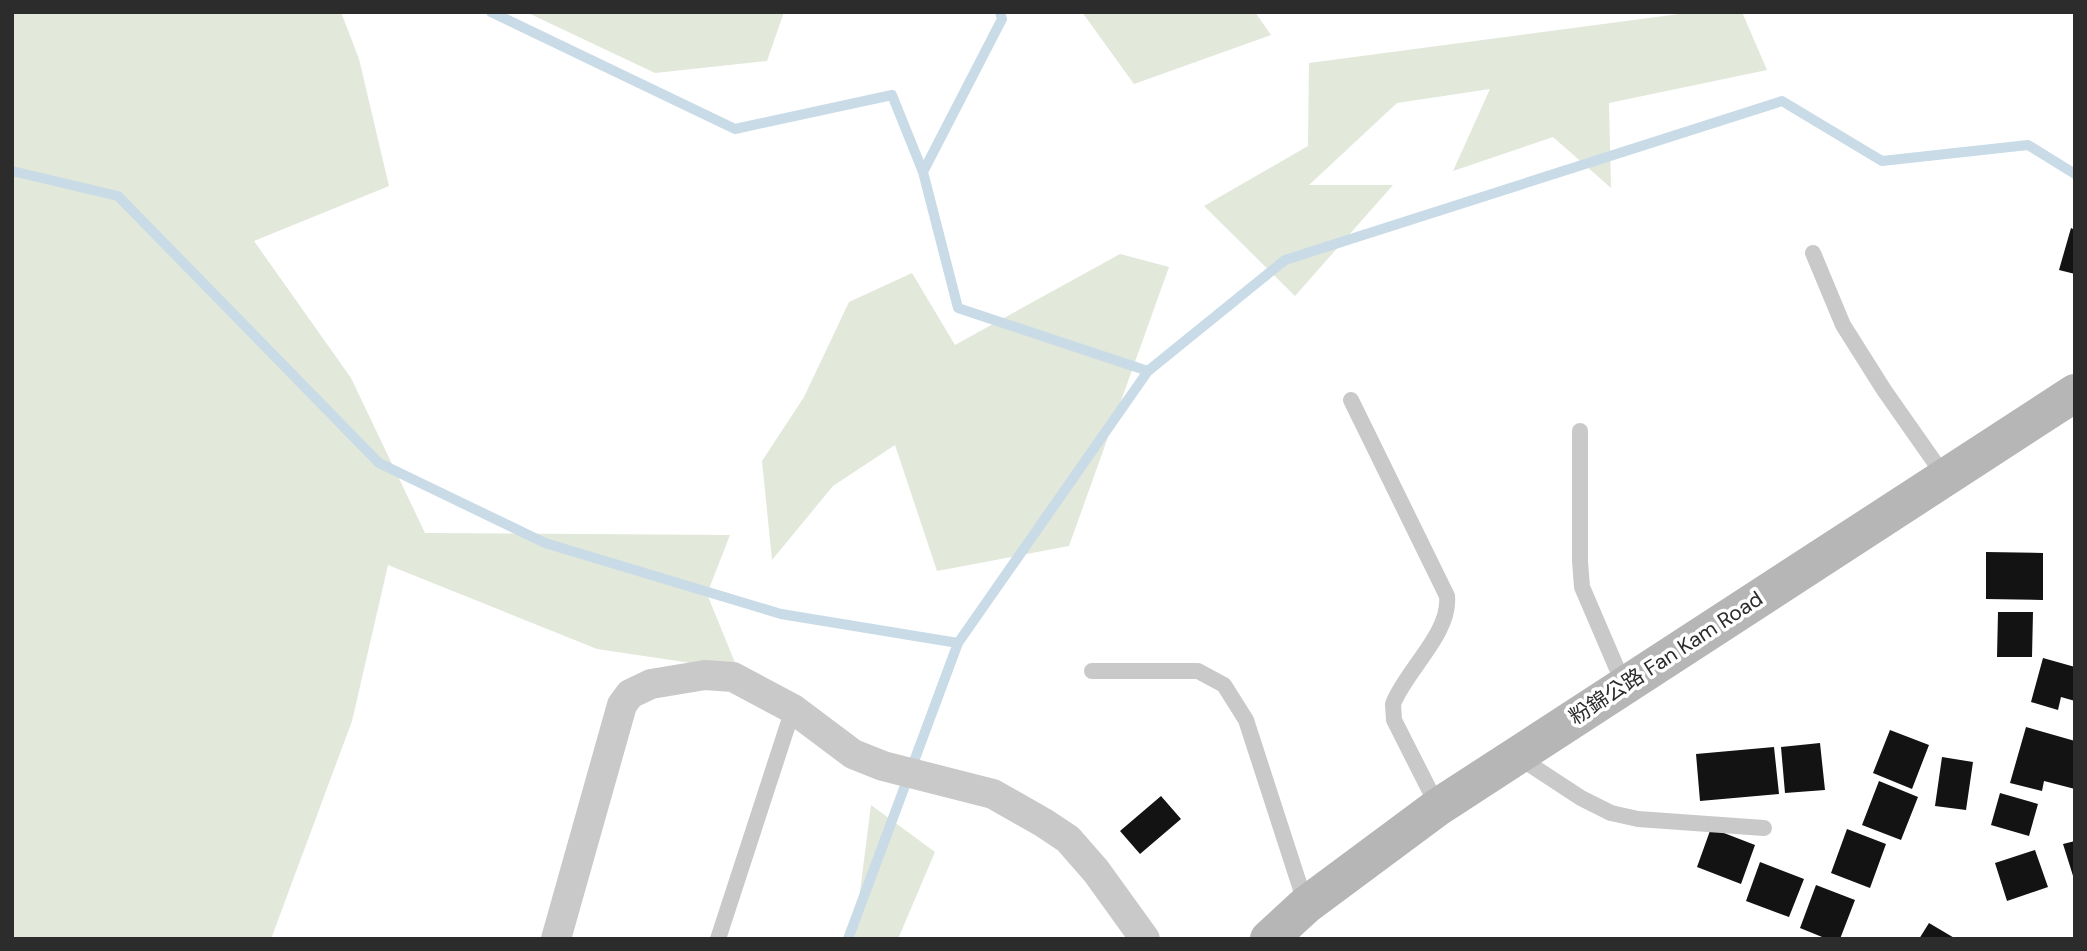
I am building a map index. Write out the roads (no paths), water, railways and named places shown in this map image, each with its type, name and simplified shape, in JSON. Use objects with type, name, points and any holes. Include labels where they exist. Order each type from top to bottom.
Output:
[{"type":"main road","name":"粉錦公路 Fan Kam Road","points":[[1269,939],[1306,905],[1438,807],[2075,393]]},
{"type":"street","points":[[556,939],[618,715],[630,694],[651,684],[705,675],[733,677],[793,709],[853,754],[883,766],[993,794],[1044,822],[1068,839],[1145,939]]},
{"type":"lane","points":[[1813,253],[1843,325],[1884,390],[1945,477]]},
{"type":"lane","points":[[1351,400],[1447,596],[1448,607],[1443,622],[1393,704],[1394,720],[1438,807]]},
{"type":"lane","points":[[1580,431],[1580,561],[1583,587],[1624,685]]},
{"type":"lane","points":[[1092,671],[1198,671],[1224,685],[1246,720],[1306,905]]},
{"type":"lane","points":[[718,939],[793,709]]},
{"type":"lane","points":[[1517,756],[1581,798],[1611,813],[1638,819],[1764,828]]},
{"type":"waterway","points":[[491,12],[735,129],[892,95],[923,172],[958,308],[1148,371],[1285,260],[1782,101],[1882,161],[2028,145],[2075,174]]},
{"type":"waterway","points":[[923,172],[1002,19],[1000,12]]},
{"type":"waterway","points":[[12,171],[118,196],[379,463],[545,543],[781,614],[958,643],[1148,371]]},
{"type":"waterway","points":[[848,939],[958,643]]}]
